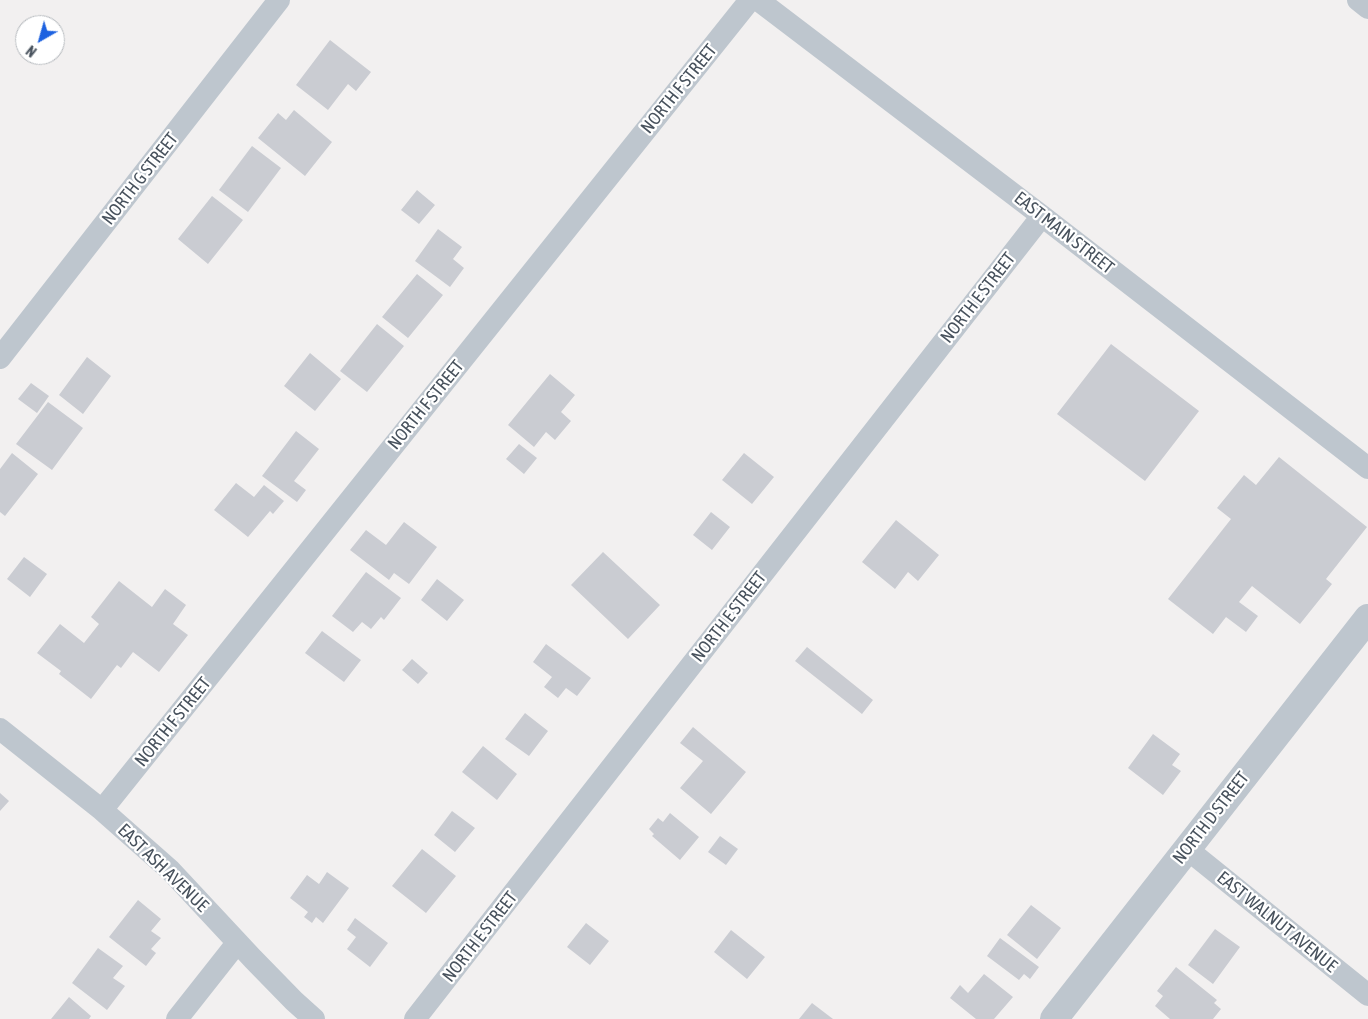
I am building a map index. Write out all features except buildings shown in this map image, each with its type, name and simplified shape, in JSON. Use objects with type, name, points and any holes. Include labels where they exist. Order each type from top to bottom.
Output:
[{"type":"street","name":"NORTH G STREET","points":[[0,358],[279,0]]},
{"type":"street","name":"NORTH F STREET","points":[[102,810],[750,0]]},
{"type":"street","name":"EAST MAIN STREET","points":[[758,0],[1368,468]]},
{"type":"street","points":[[1358,0],[1368,8]]},
{"type":"street","name":"NORTH E STREET","points":[[416,1019],[1042,216]]},
{"type":"street","name":"NORTH D STREET","points":[[1054,1019],[1368,618]]},
{"type":"street","name":"EAST ASH AVENUE","points":[[0,729],[102,810],[170,870],[237,943],[314,1019]]},
{"type":"street","name":"EAST WALNUT AVENUE","points":[[1186,849],[1368,995]]},
{"type":"street","points":[[177,1019],[237,943]]}]
